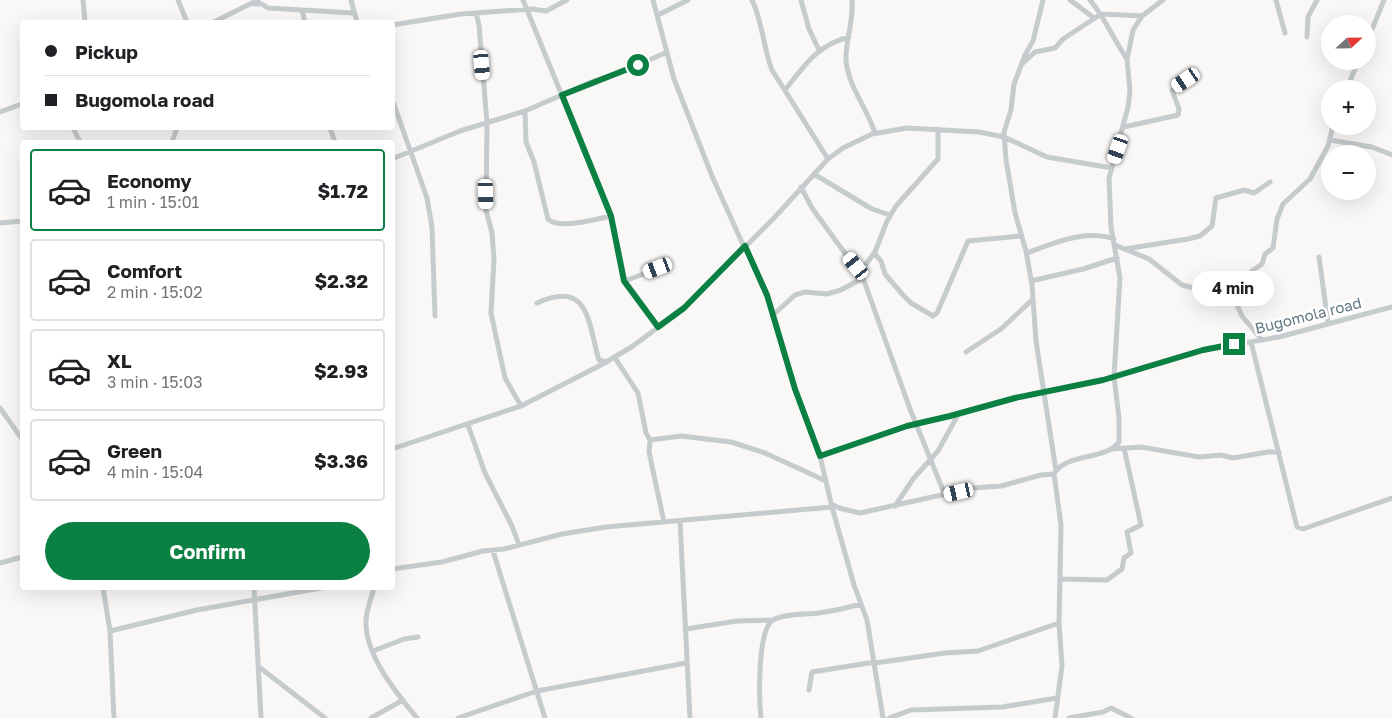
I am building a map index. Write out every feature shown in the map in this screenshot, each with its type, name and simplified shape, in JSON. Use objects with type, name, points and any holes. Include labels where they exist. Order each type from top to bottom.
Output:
[{"type":"street","points":[[83,0],[86,20]]},
{"type":"street","points":[[178,0],[185,20]]},
{"type":"street","points":[[351,0],[356,20]]},
{"type":"street","points":[[523,0],[611,216],[624,281],[658,327]]},
{"type":"street","points":[[395,25],[476,13],[527,9],[546,11],[567,0]]},
{"type":"street","points":[[653,0],[674,79],[712,176],[745,246],[773,315],[795,389],[820,456],[831,505],[867,620],[883,718]]},
{"type":"street","points":[[658,14],[688,0]]},
{"type":"street","points":[[752,0],[761,20],[767,56],[772,70],[828,159]]},
{"type":"street","points":[[801,0],[809,29],[819,50]]},
{"type":"street","points":[[852,0],[853,21],[846,60],[850,80],[871,119],[875,132]]},
{"type":"street","points":[[1043,0],[1033,41],[1020,66],[1013,89],[1010,115],[1004,126],[1004,137],[1006,160],[1021,236],[1027,253],[1036,341],[1061,525],[1059,622],[1062,666],[1055,718]]},
{"type":"street","points":[[1070,0],[1094,18]]},
{"type":"street","points":[[1090,0],[1101,14],[1127,60]]},
{"type":"street","points":[[395,569],[442,562],[478,552],[492,551],[606,527],[831,505],[860,513],[945,495],[1001,486],[1055,473],[1078,458],[1116,446],[1119,439],[1119,418],[1114,376],[1119,295],[1117,258],[1108,196],[1112,168],[1124,127],[1130,91],[1127,60],[1133,30],[1142,16],[1163,0]]},
{"type":"street","points":[[1276,0],[1285,33]]},
{"type":"street","points":[[1306,37],[1308,17],[1317,0]]},
{"type":"street","points":[[1376,20],[1384,0]]},
{"type":"street","points":[[218,20],[256,2],[268,8],[353,13]]},
{"type":"street","points":[[302,10],[304,20]]},
{"type":"street","points":[[476,13],[480,34],[487,123],[486,210],[492,233],[494,259],[491,313],[505,378],[520,406]]},
{"type":"street","points":[[1020,66],[1035,52],[1042,49],[1054,49],[1063,39],[1101,14],[1142,16]]},
{"type":"street","points":[[785,90],[819,50],[830,43],[849,37]]},
{"type":"street","points":[[395,158],[487,123],[525,111],[667,52]]},
{"type":"street","points":[[1124,127],[1178,115],[1179,109],[1172,90],[1186,80]]},
{"type":"street","points":[[0,112],[20,105]]},
{"type":"street","points":[[395,107],[412,150],[427,198],[432,227],[435,316]]},
{"type":"street","points":[[525,111],[526,142],[534,162],[548,219],[557,223],[580,223],[611,216]]},
{"type":"street","points":[[395,448],[520,406],[615,358],[684,308],[828,159],[843,148],[875,132],[906,128],[938,129],[1004,137],[1048,157],[1112,168]]},
{"type":"street","points":[[860,272],[874,253],[890,215],[938,160],[938,129]]},
{"type":"street","points":[[1027,253],[1053,243],[1098,234],[1154,262],[1182,285],[1234,300],[1244,297],[1252,271],[1262,264],[1265,254],[1274,245],[1277,219],[1283,204],[1310,179],[1331,135]]},
{"type":"street","points":[[1330,140],[1372,146],[1392,155]]},
{"type":"street","points":[[814,174],[872,209],[890,215]]},
{"type":"street","points":[[1125,249],[1200,236],[1212,226],[1216,198],[1244,190],[1254,193],[1270,182]]},
{"type":"street","points":[[802,187],[812,208],[863,278],[904,395],[932,458],[945,495]]},
{"type":"street","points":[[0,223],[20,221]]},
{"type":"street","points":[[874,253],[882,263],[884,274],[903,295],[919,309],[933,316],[937,313],[968,241],[1021,236]]},
{"type":"street","points":[[1319,257],[1328,323]]},
{"type":"street","points":[[1031,281],[1083,269],[1117,258]]},
{"type":"street","points":[[624,281],[667,265]]},
{"type":"street","points":[[773,315],[795,295],[805,292],[828,294],[841,290],[863,278]]},
{"type":"street","points":[[537,303],[559,295],[576,299],[581,303],[588,313],[598,357],[607,362]]},
{"type":"street","points":[[966,352],[1002,329],[1033,299]]},
{"type":"street","points":[[1234,300],[1242,316],[1262,340]]},
{"type":"street","name":"Bugomola road","points":[[820,456],[918,424],[960,413],[1114,376],[1203,350],[1262,340],[1392,307]]},
{"type":"street","points":[[1250,342],[1294,517],[1301,529],[1392,498]]},
{"type":"street","points":[[615,358],[638,393],[646,433],[650,440],[649,452],[664,522]]},
{"type":"street","points":[[0,408],[20,436]]},
{"type":"street","points":[[895,506],[932,458],[960,413]]},
{"type":"street","points":[[468,425],[485,474],[512,526],[519,545]]},
{"type":"street","points":[[650,440],[681,436],[731,442],[765,453],[826,481]]},
{"type":"street","points":[[1060,579],[1107,580],[1121,570],[1124,558],[1131,553],[1127,532],[1140,525],[1124,448]]},
{"type":"street","points":[[1110,449],[1141,448],[1199,457],[1221,455],[1235,458],[1279,452]]},
{"type":"street","points":[[680,521],[690,718]]},
{"type":"street","points":[[492,551],[545,718]]},
{"type":"street","points":[[0,563],[20,558]]},
{"type":"street","points":[[103,590],[110,632],[114,718]]},
{"type":"street","points":[[254,590],[262,718]]},
{"type":"street","points":[[110,632],[197,610],[309,590]]},
{"type":"street","points":[[373,590],[366,619],[373,651],[380,668],[417,718]]},
{"type":"street","points":[[686,629],[746,620],[774,620],[861,604]]},
{"type":"street","points":[[761,718],[759,701],[763,638],[765,629],[774,620]]},
{"type":"street","points":[[809,690],[812,672],[945,652],[978,651],[1059,622]]},
{"type":"street","points":[[373,651],[418,637]]},
{"type":"street","points":[[458,718],[537,691],[686,663]]},
{"type":"street","points":[[259,666],[325,718]]},
{"type":"street","points":[[889,718],[911,710],[1002,708],[1057,698]]},
{"type":"street","points":[[371,718],[403,700]]},
{"type":"street","points":[[1069,718],[1103,712],[1112,708],[1132,718]]},
{"type":"route","points":[[638,65],[562,95],[611,216],[619,248],[619,260],[624,281],[658,327],[684,308],[745,246],[767,295],[795,389],[820,456],[907,426],[1015,398],[1103,380],[1184,355],[1234,344]]}]
